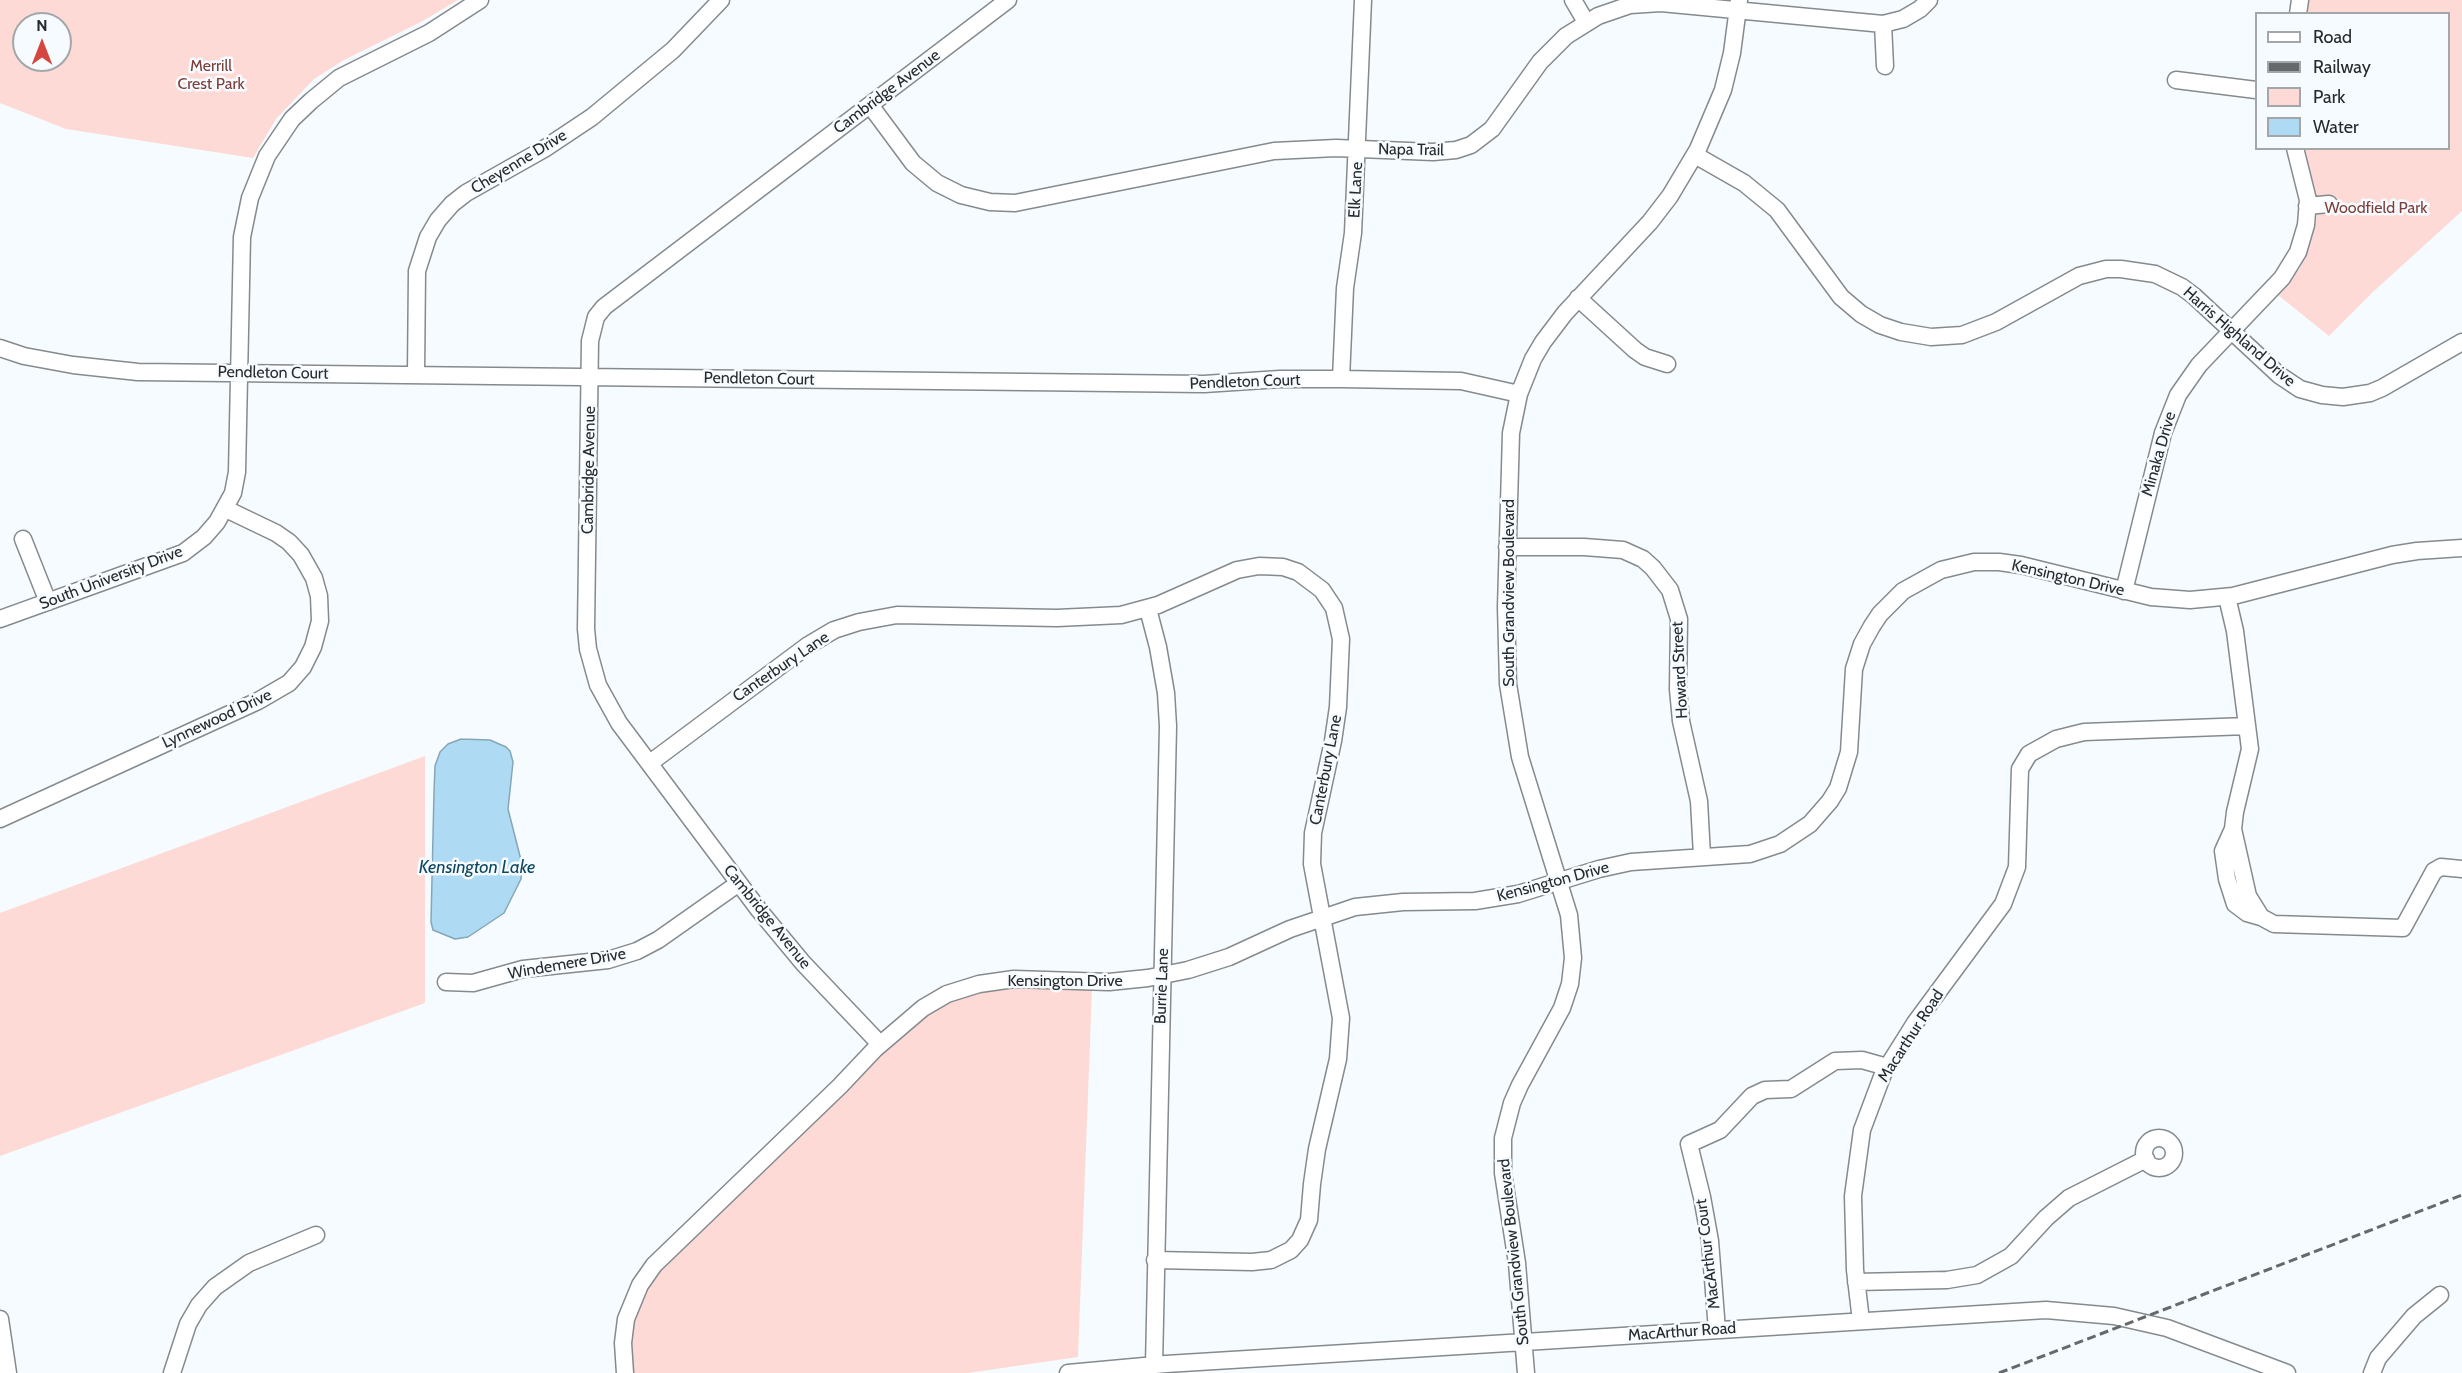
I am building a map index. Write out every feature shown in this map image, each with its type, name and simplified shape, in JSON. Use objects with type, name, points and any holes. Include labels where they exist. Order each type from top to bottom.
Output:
[{"type":"street","name":"South University Drive","points":[[0,619],[183,553],[204,537],[226,508],[233,493],[237,472],[241,251],[244,223],[257,178],[280,136],[310,100],[339,78],[429,33],[480,0]]},
{"type":"street","name":"Cheyenne Drive","points":[[416,374],[417,271],[428,237],[438,220],[466,193],[544,149],[592,117],[673,50],[721,0]]},
{"type":"street","name":"Cambridge Avenue","points":[[880,1044],[803,963],[739,883],[619,723],[604,698],[588,650],[586,605],[592,327],[604,307],[1008,0]]},
{"type":"street","name":"Elk Lane","points":[[1341,379],[1343,323],[1353,232],[1358,149],[1363,0]]},
{"type":"street","points":[[1573,0],[1586,22]]},
{"type":"street","name":"Napa Trail","points":[[870,105],[901,149],[924,174],[961,195],[1002,204],[1016,203],[1274,151],[1358,149],[1433,152],[1456,150],[1471,145],[1492,129],[1540,62],[1556,45],[1586,22],[1619,8],[1649,3],[1739,5],[1883,24],[1903,19],[1920,9],[1929,0]]},
{"type":"street","name":"South Grandview Boulevard","points":[[1526,1373],[1517,1263],[1503,1173],[1503,1138],[1520,1085],[1557,1019],[1570,984],[1573,937],[1559,880],[1530,791],[1512,717],[1506,655],[1511,433],[1519,394],[1533,359],[1543,342],[1578,298],[1650,222],[1670,196],[1695,155],[1723,90],[1732,53],[1739,5]]},
{"type":"street","points":[[1883,24],[1885,66]]},
{"type":"street","points":[[2176,80],[2255,90]]},
{"type":"street","name":"Minaka Drive","points":[[2124,591],[2168,417],[2178,396],[2189,379],[2274,288],[2292,265],[2303,238],[2307,206],[2303,176],[2296,150]]},
{"type":"street","name":"Harris Highland Drive","points":[[1695,155],[1744,183],[1777,210],[1840,297],[1861,314],[1880,325],[1901,332],[1931,337],[1962,335],[1996,322],[2079,276],[2106,269],[2121,269],[2155,274],[2182,287],[2287,381],[2300,389],[2331,397],[2357,396],[2382,388],[2462,342]]},
{"type":"street","points":[[2307,206],[2329,204]]},
{"type":"street","points":[[1578,298],[1635,350],[1646,357],[1667,364]]},
{"type":"street","name":"Pendleton Court","points":[[0,348],[24,356],[93,368],[138,372],[1204,384],[1280,379],[1341,379],[1461,381],[1519,394]]},
{"type":"street","name":"Lynnewood Drive","points":[[0,819],[258,701],[289,683],[303,667],[313,647],[320,621],[319,596],[314,578],[301,555],[289,542],[226,508]]},
{"type":"street","points":[[24,539],[48,602]]},
{"type":"street","name":"Howard Street","points":[[1507,547],[1584,547],[1623,550],[1642,559],[1653,568],[1671,590],[1679,619],[1678,689],[1681,721],[1695,772],[1702,856]]},
{"type":"street","name":"Kensington Drive","points":[[625,1373],[623,1343],[626,1319],[640,1285],[654,1265],[840,1086],[880,1044],[935,1000],[954,991],[979,984],[1014,979],[1109,982],[1162,976],[1228,957],[1321,917],[1374,904],[1475,901],[1518,894],[1559,880],[1631,862],[1750,854],[1780,844],[1804,830],[1826,807],[1838,788],[1849,752],[1851,687],[1854,669],[1862,644],[1880,614],[1916,582],[1958,565],[1999,562],[2021,565],[2124,591],[2171,599],[2227,597],[2392,555],[2462,548]]},
{"type":"street","name":"Canterbury Lane","points":[[650,763],[787,659],[844,626],[897,615],[1057,618],[1121,615],[1148,609],[1237,570],[1259,566],[1283,567],[1298,572],[1317,586],[1334,608],[1341,639],[1338,707],[1312,848],[1315,889],[1339,1000],[1341,1028],[1338,1059],[1317,1149],[1306,1228],[1300,1240],[1290,1250],[1271,1260],[1252,1262],[1155,1260]]},
{"type":"street","points":[[2227,597],[2235,631],[2250,748],[2233,829],[2248,897],[2261,916],[2274,924],[2403,928],[2434,872],[2441,867],[2462,869]]},
{"type":"street","name":"Burrie Lane","points":[[1148,609],[1160,658],[1168,726],[1154,1365]]},
{"type":"street","name":"Macarthur Road","points":[[1861,1321],[1856,1282],[1853,1196],[1862,1130],[1887,1067],[2002,904],[2017,867],[2020,769],[2029,754],[2043,745],[2084,732],[2247,726]]},
{"type":"street","name":"Windemere Drive","points":[[446,982],[473,983],[523,969],[608,960],[637,951],[658,940],[739,883]]},
{"type":"street","name":"MacArthur Court","points":[[1717,1330],[1710,1241],[1689,1144],[1720,1130],[1752,1096],[1765,1090],[1791,1089],[1835,1061],[1862,1060],[1887,1067]]},
{"type":"street","points":[[1856,1282],[1947,1280],[1977,1275],[2011,1256],[2046,1218],[2069,1198],[2146,1159]]},
{"type":"street","points":[[172,1373],[188,1324],[199,1305],[215,1287],[249,1263],[316,1235]]},
{"type":"street","points":[[2372,1373],[2378,1358],[2414,1316],[2440,1295]]},
{"type":"street","name":"MacArthur Road","points":[[1068,1373],[1154,1365],[2046,1310],[2114,1316],[2167,1328],[2287,1373]]},
{"type":"street","points":[[0,1319],[8,1373]]},
{"type":"green space","name":"Merrill Crest Park","points":[[0,0],[458,0],[421,22],[344,60],[314,79],[276,119],[253,158],[66,129],[0,103]]},
{"type":"green space","name":"Woodfield Park","points":[[2309,0],[2462,0],[2462,211],[2373,292],[2329,336],[2278,295],[2300,268],[2313,235],[2317,215],[2315,193],[2305,150],[2450,150],[2450,12],[2307,12]]},
{"type":"green space","points":[[425,756],[425,1003],[0,1156],[0,913]]},
{"type":"green space","points":[[998,985],[1092,989],[1078,1357],[968,1373],[632,1373],[630,1329],[648,1282],[866,1067],[931,1008]]},
{"type":"water","name":"Kensington Lake","points":[[461,739],[490,740],[510,751],[513,762],[508,809],[522,864],[521,879],[504,913],[468,937],[455,939],[433,930],[431,922],[434,792],[435,766],[440,752],[448,744]]},
{"type":"railway","points":[[1999,1373],[2462,1195]]}]
